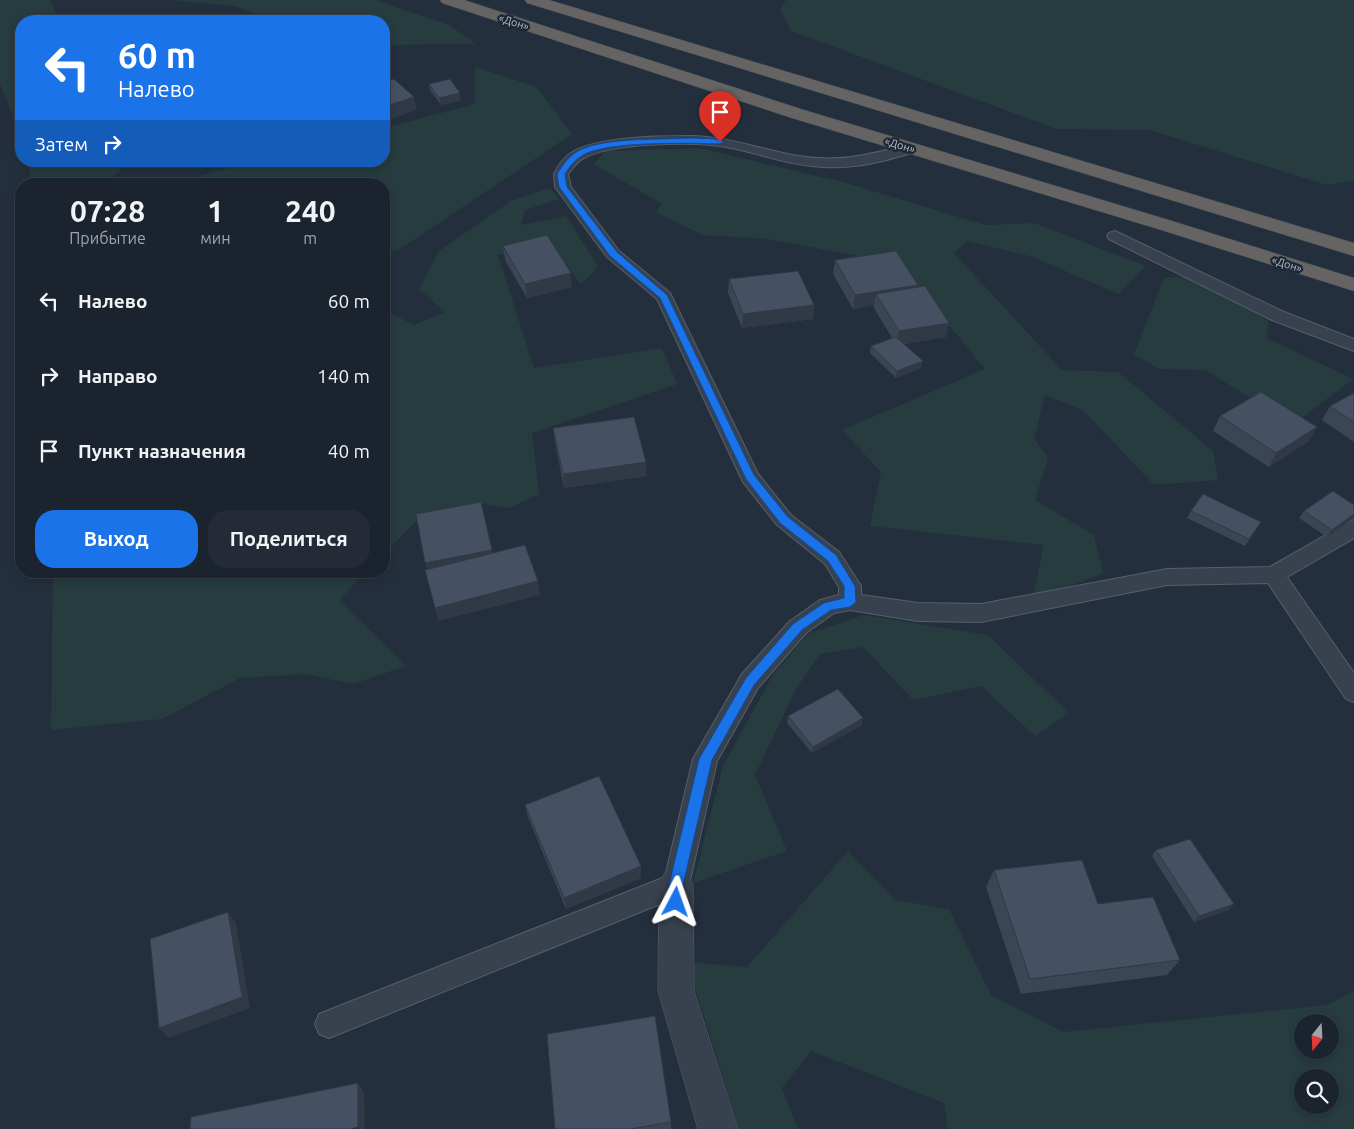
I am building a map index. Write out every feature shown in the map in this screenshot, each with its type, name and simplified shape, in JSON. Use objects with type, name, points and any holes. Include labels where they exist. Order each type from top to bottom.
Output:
[{"type":"highway","name":"«Дон»","points":[[448,0],[789,111],[1165,225],[1354,285]]},
{"type":"highway","points":[[533,0],[1354,250]]},
{"type":"street","points":[[676,885],[676,991],[718,1129]]},
{"type":"lane","points":[[850,602],[850,586],[832,558],[784,520],[750,477],[664,297],[614,254],[563,187],[561,174],[568,162],[581,153],[607,145],[690,141],[720,142],[774,157],[812,162],[853,164],[880,159],[912,148]]},
{"type":"lane","points":[[1115,236],[1278,316],[1354,345]]},
{"type":"lane","points":[[329,1024],[676,885],[705,759],[750,681],[798,627],[828,606],[850,602],[918,612],[981,613],[1167,577],[1274,575],[1354,528]]},
{"type":"lane","points":[[1274,575],[1354,692]]},
{"type":"green space","points":[[0,0],[50,0],[56,15],[15,15],[15,120],[0,84]]},
{"type":"green space","points":[[170,0],[375,0],[449,25],[476,44],[390,45],[390,15],[257,15],[235,6]]},
{"type":"green space","points":[[786,0],[1354,0],[1354,180],[1327,185],[1150,130],[1057,129],[791,31],[780,10]]},
{"type":"green space","points":[[475,67],[537,87],[572,134],[397,251],[390,252],[390,178],[192,178],[233,167],[390,167],[390,126],[475,104]]},
{"type":"green space","points":[[699,148],[843,182],[985,225],[1034,223],[1146,266],[1118,294],[1033,257],[967,241],[954,253],[1062,370],[1118,372],[1213,451],[1218,480],[1154,485],[1083,410],[1045,395],[1034,439],[1048,458],[1035,500],[1094,535],[1103,573],[1032,601],[1044,545],[870,526],[881,472],[842,430],[985,369],[898,263],[767,239],[703,235],[656,212],[662,204],[594,164],[605,151]]},
{"type":"green space","points":[[30,167],[120,167],[121,170],[112,178],[30,178]]},
{"type":"green space","points":[[550,188],[559,199],[525,210],[521,225],[566,216],[598,266],[585,281],[580,283],[551,244],[498,255],[534,368],[662,348],[677,384],[532,433],[539,494],[509,508],[483,504],[451,509],[415,522],[390,548],[390,313],[414,325],[445,312],[419,289],[439,251],[511,201]]},
{"type":"green space","points":[[1186,277],[1268,320],[1267,338],[1353,379],[1294,424],[1205,370],[1159,369],[1134,354],[1164,278]]},
{"type":"green space","points":[[53,578],[360,578],[339,600],[406,666],[353,684],[305,674],[240,678],[162,719],[51,730]]},
{"type":"green space","points":[[863,615],[988,635],[1069,713],[1035,736],[981,686],[913,700],[863,647],[820,654],[796,689],[755,775],[787,851],[693,883],[723,766],[772,676],[808,634]]},
{"type":"green space","points":[[848,851],[895,900],[949,909],[991,995],[1063,1032],[1328,1005],[1354,991],[1354,1129],[948,1129],[944,1103],[811,1051],[782,1088],[798,1129],[739,1129],[687,962],[747,967]]},
{"type":"building","points":[[394,79],[414,97],[390,105],[390,81]]},
{"type":"building","points":[[450,79],[460,93],[439,98],[429,84]]},
{"type":"building","points":[[547,235],[571,273],[525,284],[503,246]]},
{"type":"building","points":[[896,251],[918,285],[855,295],[835,260]]},
{"type":"building","points":[[798,271],[814,305],[743,314],[729,279]]},
{"type":"building","points":[[925,286],[949,323],[899,331],[876,294]]},
{"type":"building","points":[[896,337],[923,361],[897,371],[871,346]]},
{"type":"building","points":[[1261,392],[1317,427],[1276,453],[1220,416]]},
{"type":"building","points":[[1354,393],[1354,422],[1330,406]]},
{"type":"building","points":[[634,417],[646,462],[563,474],[553,428]]},
{"type":"building","points":[[1333,491],[1354,505],[1354,514],[1332,530],[1304,511]]},
{"type":"building","points":[[1203,494],[1261,522],[1249,539],[1191,511]]},
{"type":"building","points":[[481,502],[492,550],[425,563],[416,514]]},
{"type":"building","points":[[525,545],[538,581],[435,608],[425,570]]},
{"type":"building","points":[[838,689],[863,718],[813,747],[788,716]]},
{"type":"building","points":[[599,776],[641,866],[564,898],[525,805]]},
{"type":"building","points":[[1190,839],[1234,904],[1199,916],[1156,850]]},
{"type":"building","points":[[1082,860],[1098,904],[1153,897],[1180,960],[1030,979],[994,870]]},
{"type":"building","points":[[228,912],[242,997],[159,1028],[150,939]]},
{"type":"building","points":[[655,1016],[671,1122],[630,1129],[555,1129],[547,1034]]},
{"type":"building","points":[[358,1083],[358,1127],[351,1129],[190,1129],[191,1117]]},
{"type":"route","points":[[676,902],[676,885],[705,759],[750,681],[798,627],[828,606],[850,602],[850,586],[832,558],[784,520],[750,477],[664,297],[614,254],[563,187],[561,174],[568,162],[581,153],[607,145],[690,141],[720,142]]}]
